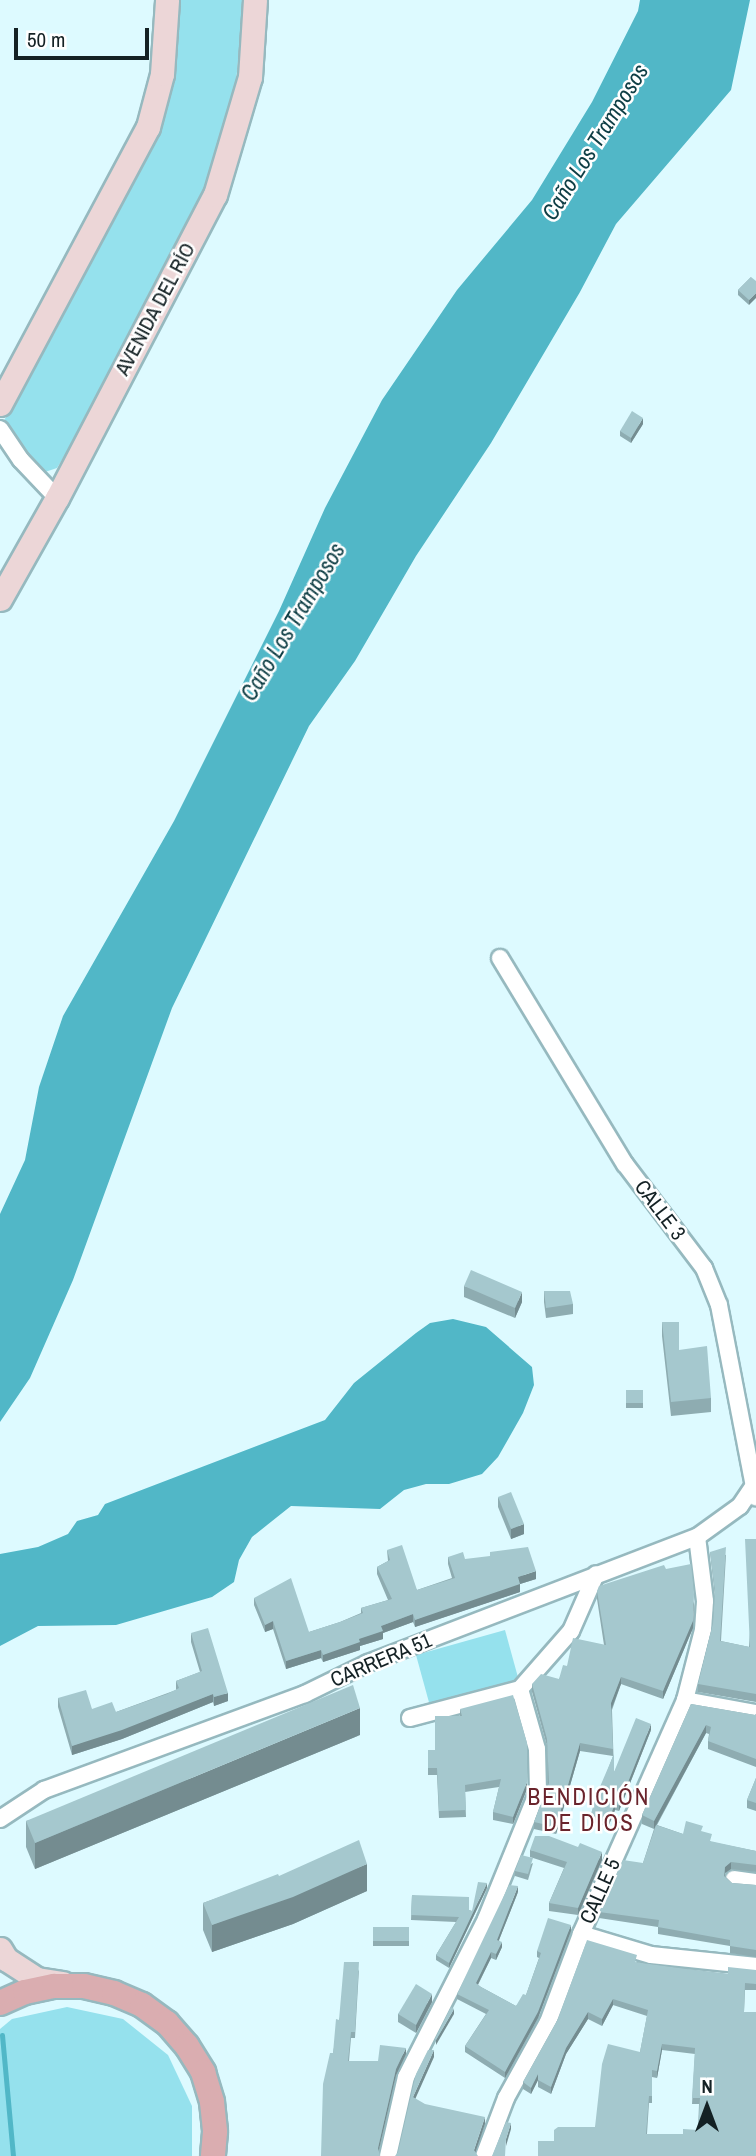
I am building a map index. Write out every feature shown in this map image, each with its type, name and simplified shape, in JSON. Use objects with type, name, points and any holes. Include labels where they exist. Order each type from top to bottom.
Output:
[{"type":"main road","points":[[0,404],[148,127],[162,74],[167,0]]},
{"type":"main road","name":"AVENIDA DEL RÍO","points":[[0,599],[57,498],[215,195],[250,77],[255,0]]},
{"type":"main road","points":[[0,1950],[6,1959],[37,1979],[114,1993],[142,2005],[167,2023],[187,2046],[203,2073],[212,2102],[215,2132],[213,2156]]},
{"type":"main road","points":[[0,2003],[44,1988],[84,1986]]},
{"type":"street","points":[[0,429],[21,460],[57,498]]},
{"type":"street","name":"CALLE 3","points":[[500,958],[625,1164],[704,1268],[719,1306],[754,1492]]},
{"type":"street","name":"CARRERA 51","points":[[0,1819],[15,1806],[44,1790],[304,1694],[368,1663],[697,1537],[740,1506],[754,1492]]},
{"type":"street","name":"CALLE 5","points":[[484,2156],[506,2098],[548,2022],[581,1934],[685,1700],[703,1630],[705,1601],[697,1537]]},
{"type":"street","points":[[410,1718],[520,1689],[571,1631],[596,1574]]},
{"type":"street","points":[[388,2156],[406,2077],[486,1919],[538,1791],[537,1749],[520,1689]]},
{"type":"street","points":[[685,1700],[756,1713]]},
{"type":"street","points":[[734,1879],[756,1882]]},
{"type":"street","points":[[581,1934],[651,1955],[756,1966]]},
{"type":"shaded area","points":[[179,0],[244,0],[235,92],[215,161],[197,207],[70,447],[57,468],[45,472],[5,433],[2,424],[56,330],[168,99],[179,29]]},
{"type":"shaded area","points":[[505,1630],[519,1681],[430,1706],[416,1655]]},
{"type":"shaded area","points":[[67,2007],[123,2019],[168,2055],[192,2106],[192,2156],[0,2156],[0,2029],[12,2019]]},
{"type":"water","name":"Caño Los Tramposos","points":[[640,0],[750,0],[731,90],[616,224],[580,292],[491,443],[416,556],[355,661],[309,726],[172,1008],[73,1280],[30,1378],[0,1422],[0,1214],[25,1160],[39,1087],[63,1016],[174,821],[279,611],[325,508],[382,400],[457,290],[532,200],[592,102],[638,11]]},
{"type":"water","points":[[453,1319],[486,1327],[532,1367],[534,1385],[523,1413],[498,1457],[482,1474],[449,1484],[426,1484],[404,1490],[380,1509],[291,1506],[252,1537],[239,1560],[234,1582],[212,1597],[116,1625],[38,1626],[0,1646],[0,1554],[38,1547],[68,1534],[77,1521],[98,1515],[105,1504],[325,1420],[354,1383],[416,1333],[430,1323]]},
{"type":"building","points":[[751,277],[756,281],[756,293],[749,300],[738,290]]},
{"type":"building","points":[[632,411],[643,418],[631,438],[620,431]]},
{"type":"building","points":[[471,1270],[522,1292],[515,1308],[464,1286]]},
{"type":"building","points":[[544,1291],[570,1291],[573,1304],[546,1308]]},
{"type":"building","points":[[662,1322],[679,1322],[679,1350],[707,1346],[711,1398],[671,1402]]},
{"type":"building","points":[[626,1390],[643,1390],[643,1403],[626,1403]]},
{"type":"building","points":[[511,1492],[524,1524],[511,1529],[498,1497]]},
{"type":"building","points":[[745,1539],[756,1539],[756,1694],[698,1684],[713,1623],[715,1592],[710,1552],[726,1547],[720,1641],[750,1647]]},
{"type":"building","points":[[402,1545],[417,1590],[455,1578],[448,1557],[463,1552],[465,1559],[490,1556],[490,1552],[528,1547],[536,1571],[518,1577],[520,1584],[415,1620],[413,1614],[381,1626],[383,1631],[359,1639],[360,1642],[323,1655],[321,1650],[286,1661],[273,1621],[265,1625],[254,1598],[291,1578],[309,1632],[340,1622],[363,1613],[361,1608],[392,1599],[377,1567],[390,1560],[387,1550]]},
{"type":"building","points":[[691,1564],[693,1621],[663,1691],[621,1677],[611,1703],[613,1749],[580,1743],[556,1827],[534,1822],[549,1783],[547,1739],[532,1684],[541,1674],[559,1679],[563,1665],[567,1666],[573,1638],[606,1645],[597,1591],[599,1586],[664,1565],[666,1569]]},
{"type":"building","points":[[208,1628],[228,1693],[214,1697],[213,1694],[122,1730],[72,1746],[58,1698],[86,1690],[92,1709],[112,1702],[116,1712],[167,1694],[179,1688],[176,1681],[202,1671],[191,1633]]},
{"type":"building","points":[[353,1685],[360,1708],[35,1843],[26,1821]]},
{"type":"building","points":[[513,1695],[527,1743],[527,1782],[513,1817],[493,1812],[501,1779],[465,1785],[466,1810],[439,1811],[437,1768],[428,1768],[428,1750],[435,1750],[435,1716],[462,1716],[460,1709]]},
{"type":"building","points":[[691,1704],[756,1714],[756,1759],[708,1741],[711,1727],[706,1725],[654,1821],[642,1815]]},
{"type":"building","points":[[636,1718],[651,1724],[619,1805],[615,1804],[608,1821],[591,1814],[614,1754],[614,1772]]},
{"type":"building","points":[[756,1778],[756,1803],[747,1800]]},
{"type":"building","points":[[686,1821],[703,1826],[701,1831],[712,1834],[710,1841],[756,1851],[756,1865],[731,1862],[725,1867],[724,1876],[732,1883],[756,1885],[756,1950],[730,1946],[730,1940],[658,1927],[659,1920],[599,1912],[623,1860],[643,1863],[656,1825],[683,1834]]},
{"type":"building","points":[[535,1836],[549,1836],[578,1847],[580,1843],[602,1852],[578,1908],[549,1903],[567,1862],[530,1850]]},
{"type":"building","points":[[359,1840],[367,1864],[293,1897],[212,1925],[203,1903],[278,1874],[279,1876]]},
{"type":"building","points":[[521,1855],[533,1858],[528,1874],[515,1871]]},
{"type":"building","points":[[478,1882],[487,1883],[449,1963],[436,1955],[459,1917],[411,1915],[412,1895],[469,1897],[469,1910],[472,1911]]},
{"type":"building","points":[[509,1885],[518,1886],[497,1940],[502,1942],[496,1954],[491,1952],[476,1983],[481,1987],[516,2006],[523,1994],[526,1995],[541,1953],[537,1951],[548,1918],[571,1925],[538,2012],[505,2072],[465,2046],[489,2010],[457,1994]]},
{"type":"building","points":[[373,1927],[409,1927],[409,1941],[373,1941]]},
{"type":"building","points":[[587,1940],[637,1955],[635,1962],[728,1974],[728,1967],[756,1970],[756,1984],[745,1983],[744,2012],[756,2012],[756,2156],[538,2156],[538,2141],[554,2141],[554,2130],[558,2127],[595,2127],[602,2064],[608,2044],[640,2052],[648,2010],[613,1999],[602,2019],[588,2012],[566,2048],[551,2087],[538,2080],[538,2074],[531,2088],[523,2082],[558,2019]],"holes":[[[662,2044],[695,2048],[692,2098],[700,2098],[698,2130],[683,2129],[683,2134],[646,2134],[649,2096],[652,2096],[652,2070],[657,2071]]]},
{"type":"building","points":[[344,1962],[359,1962],[355,2032],[351,2032],[348,2061],[378,2061],[380,2045],[406,2048],[396,2069],[378,2148],[380,2156],[321,2156],[323,2084],[330,2053],[333,2053],[336,2019],[339,2020]]},
{"type":"building","points":[[416,1984],[432,1994],[416,2025],[398,2014]]},
{"type":"building","points":[[451,2007],[454,2009],[436,2040],[435,2039]]},
{"type":"building","points":[[428,2050],[434,2050],[413,2097],[425,2104],[485,2117],[474,2150],[478,2156],[395,2156],[416,2074]]},
{"type":"building","points":[[506,2122],[511,2123],[505,2156],[492,2156]]},
{"type":"waterway","points":[[2,2035],[13,2156]]},
{"type":"district","name":"BENDICIÓN DE DIOS","points":[[589,1810]]}]
